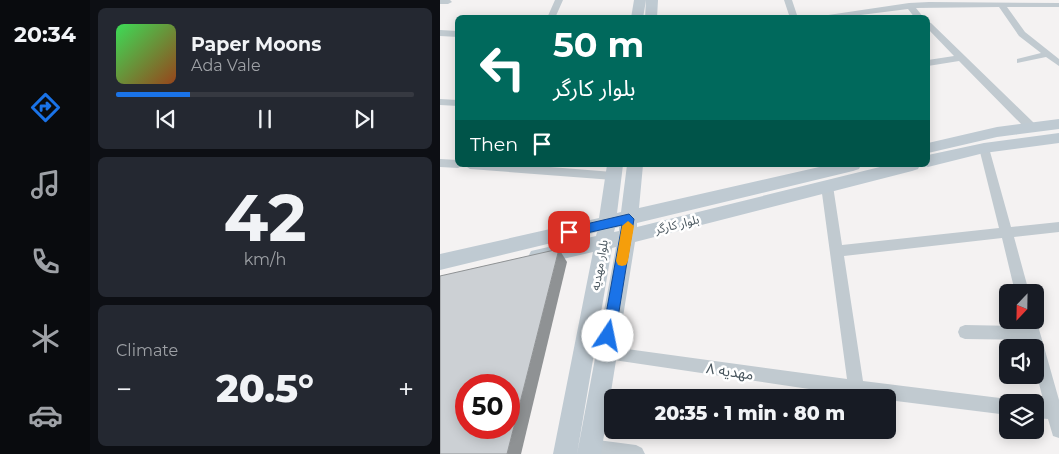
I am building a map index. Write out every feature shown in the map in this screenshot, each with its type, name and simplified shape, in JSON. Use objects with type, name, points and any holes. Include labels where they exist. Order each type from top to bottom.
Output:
[{"type":"main road","points":[[638,15],[640,0]]},
{"type":"main road","points":[[651,15],[652,0]]},
{"type":"main road","points":[[930,147],[1030,126],[1059,124]]},
{"type":"main road","points":[[930,161],[984,148],[1059,138]]},
{"type":"main road","name":"بلوار مهدیه","points":[[565,454],[605,353],[628,228],[635,167]]},
{"type":"main road","name":"بلوار کارگر","points":[[440,262],[628,228],[734,202],[847,167]]},
{"type":"main road","name":"بلوار کارگر","points":[[827,174],[893,167]]},
{"type":"main road","name":"بلوار مهدیه","points":[[589,451],[587,395],[614,170]]},
{"type":"main road","name":"بلوار کارگر","points":[[440,279],[605,233]]},
{"type":"street","points":[[552,15],[559,0]]},
{"type":"street","points":[[788,0],[793,15]]},
{"type":"street","points":[[862,0],[868,10]]},
{"type":"street","points":[[833,15],[927,2],[1059,5]]},
{"type":"street","points":[[909,5],[917,15]]},
{"type":"street","points":[[1002,5],[1022,34],[1059,63]]},
{"type":"street","points":[[930,30],[1030,126]]},
{"type":"street","points":[[440,33],[455,34]]},
{"type":"street","points":[[1020,61],[1048,54]]},
{"type":"street","points":[[930,63],[961,58]]},
{"type":"street","points":[[440,102],[455,103]]},
{"type":"street","points":[[930,143],[943,144]]},
{"type":"street","points":[[984,148],[1020,284]]},
{"type":"street","points":[[440,163],[455,164]]},
{"type":"street","points":[[528,167],[614,170]]},
{"type":"street","points":[[827,174],[856,388]]},
{"type":"street","points":[[836,251],[1059,228]]},
{"type":"street","points":[[965,332],[999,329]]},
{"type":"street","points":[[1032,329],[1057,412],[1059,430]]},
{"type":"street","name":"مهدیه ۸","points":[[605,353],[999,406]]},
{"type":"street","points":[[1044,411],[1057,412]]},
{"type":"street","points":[[589,451],[636,454]]},
{"type":"building","points":[[559,249],[520,403],[520,374],[455,374],[455,439],[511,439],[507,454],[440,454],[440,276]]},
{"type":"slow traffic","points":[[622,261],[628,226]]},
{"type":"route","points":[[569,232],[629,219],[608,336]]}]
